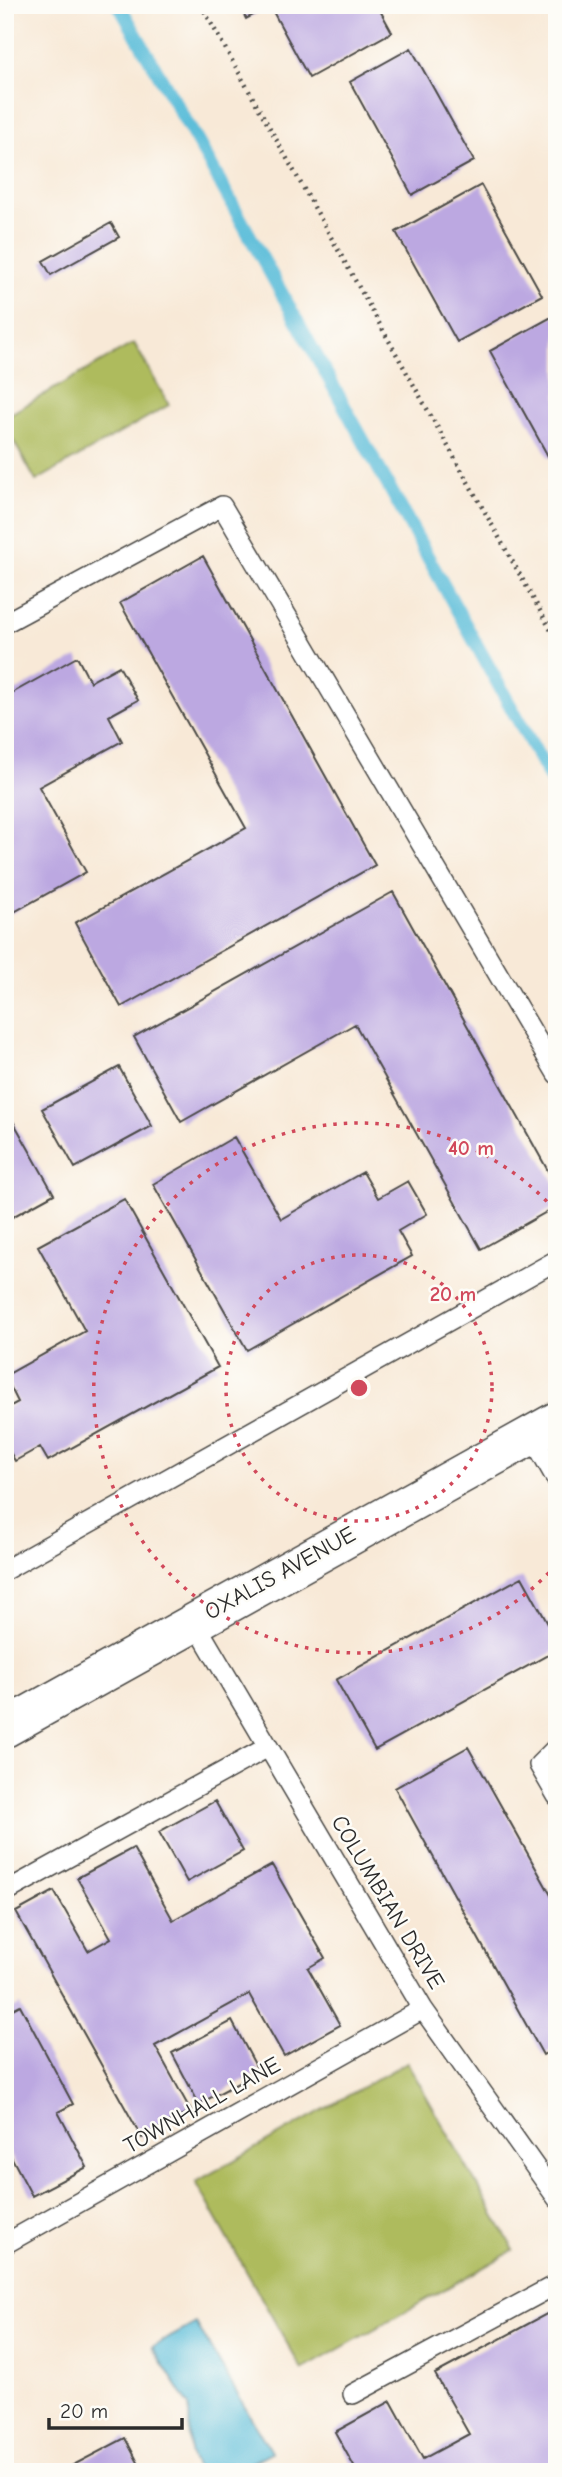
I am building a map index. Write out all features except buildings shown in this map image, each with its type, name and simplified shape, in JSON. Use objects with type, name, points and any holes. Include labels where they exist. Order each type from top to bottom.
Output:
[{"type":"street","name":"OXALIS AVENUE","points":[[5,1728],[544,1428]]},
{"type":"lane","points":[[5,624],[222,506],[557,1074]]},
{"type":"lane","points":[[5,1570],[557,1260]]},
{"type":"lane","points":[[544,1428],[557,1480]]},
{"type":"lane","name":"COLUMBIAN DRIVE","points":[[194,1621],[423,2009],[557,2198]]},
{"type":"lane","points":[[5,1892],[268,1746]]},
{"type":"lane","points":[[557,1747],[539,1765],[557,1796]]},
{"type":"lane","name":"TOWNHALL LANE","points":[[5,2244],[423,2009]]},
{"type":"lane","points":[[353,2394],[557,2284]]},
{"type":"path","points":[[201,5],[557,641]]},
{"type":"green space","points":[[134,343],[169,405],[36,481],[5,426],[5,417]]},
{"type":"green space","points":[[407,2062],[514,2250],[302,2370],[196,2182]]},
{"type":"water","points":[[196,2323],[271,2452],[234,2472],[198,2472],[190,2453],[189,2405],[152,2347]]},
{"type":"waterway","points":[[119,5],[557,790]]}]
